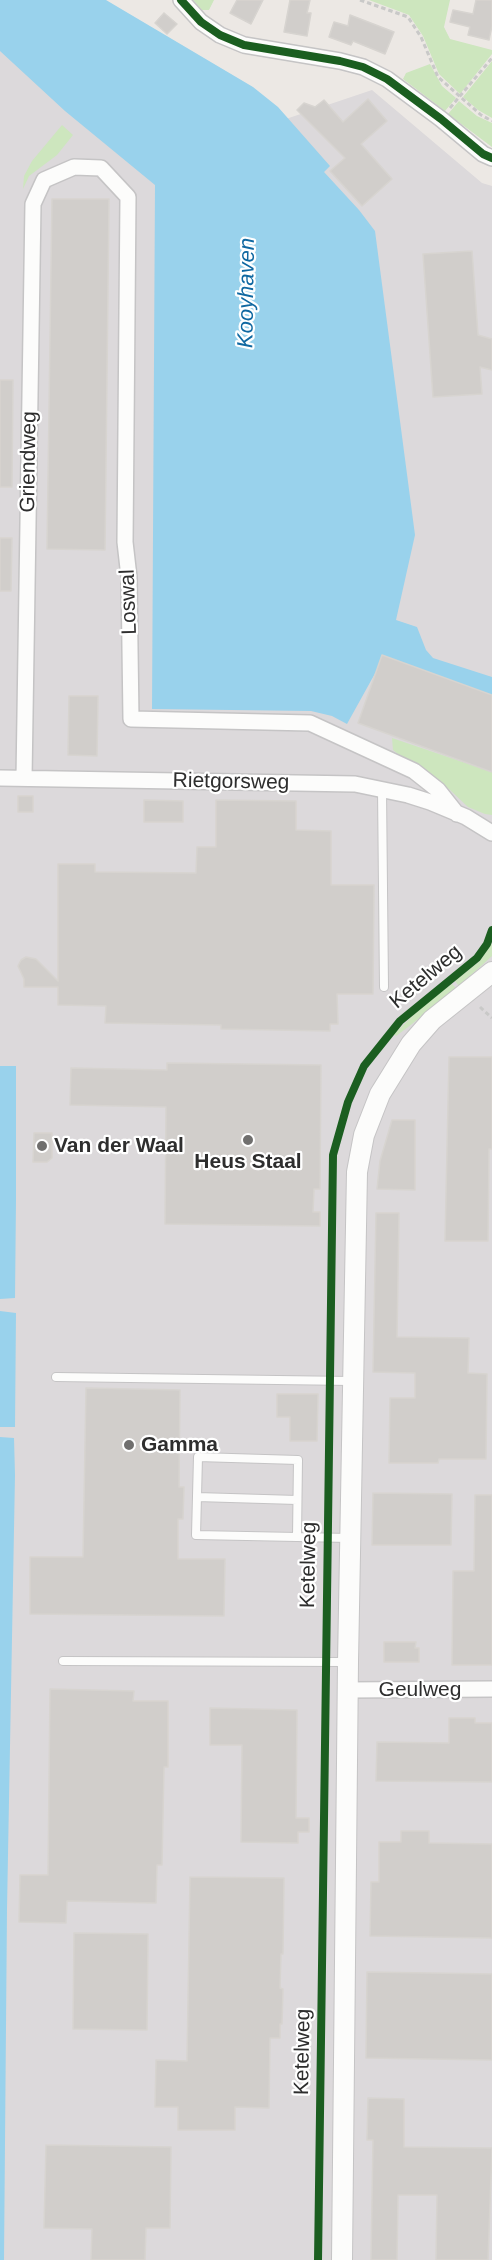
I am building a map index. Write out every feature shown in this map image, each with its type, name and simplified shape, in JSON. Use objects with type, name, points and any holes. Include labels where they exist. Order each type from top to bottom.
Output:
[{"type":"street","points":[[181,0],[201,22],[220,35],[244,45],[340,61],[363,67],[387,79],[483,154],[492,158]]},
{"type":"street","name":"Griendweg","points":[[24,778],[33,204],[44,180],[74,168]]},
{"type":"street","name":"Loswal","points":[[74,168],[101,168],[128,197],[125,542],[129,577],[131,719],[310,723],[414,771],[438,790],[457,814]]},
{"type":"street","name":"Rietgorsweg","points":[[0,778],[355,784],[408,795],[457,814],[492,833]]},
{"type":"street","name":"Ketelweg","points":[[342,2260],[348,1662],[357,1172],[364,1135],[380,1094],[411,1044],[432,1020],[492,972]]},
{"type":"street","name":"Geulweg","points":[[348,1690],[492,1689]]},
{"type":"lane","points":[[382,789],[384,987]]},
{"type":"lane","points":[[56,1377],[354,1381]]},
{"type":"lane","points":[[297,1537],[298,1460],[198,1457],[196,1535],[297,1537],[351,1538]]},
{"type":"lane","points":[[197,1497],[297,1500]]},
{"type":"lane","points":[[63,1661],[348,1662]]},
{"type":"path","points":[[360,0],[408,17],[421,37],[438,76],[460,98],[481,115],[492,120]]},
{"type":"path","points":[[447,112],[492,58]]},
{"type":"path","points":[[480,1007],[492,1018]]},
{"type":"shaded area","points":[[0,13],[158,162],[372,90],[482,183],[492,186],[492,2260],[0,2260]]},
{"type":"green space","points":[[193,0],[214,0],[209,10],[202,10]]},
{"type":"green space","points":[[369,0],[450,0],[444,27],[450,39],[492,50],[492,54],[460,94],[439,74],[423,36],[409,15]]},
{"type":"green space","points":[[492,61],[492,118],[463,97]]},
{"type":"green space","points":[[430,64],[442,86],[456,98],[445,111],[403,79],[406,73]]},
{"type":"green space","points":[[459,101],[477,116],[492,123],[492,147],[448,114]]},
{"type":"green space","points":[[62,125],[73,135],[57,155],[29,176],[23,189],[24,176],[32,161]]},
{"type":"green space","points":[[392,738],[492,772],[492,815],[468,807],[449,789],[398,754],[393,750]]},
{"type":"green space","points":[[492,943],[492,956],[459,986],[455,981],[480,961]]},
{"type":"green space","points":[[452,984],[456,988],[396,1036],[394,1034],[425,1004]]},
{"type":"water","name":"Kooyhaven","points":[[0,0],[106,0],[253,87],[278,107],[330,166],[324,172],[375,231],[415,535],[396,620],[417,627],[426,650],[433,658],[492,677],[492,698],[383,659],[347,724],[332,716],[311,711],[152,709],[155,185],[65,111],[0,51]]},
{"type":"water","points":[[0,1066],[16,1066],[16,1200],[15,1298],[0,1299]]},
{"type":"water","points":[[0,1311],[16,1313],[15,1427],[0,1427]]},
{"type":"water","points":[[0,1437],[14,1438],[15,1475],[7,1909],[4,2260],[0,2260]]},
{"type":"building","points":[[237,0],[263,0],[251,24],[230,13]]},
{"type":"building","points":[[290,0],[310,0],[307,13],[311,13],[307,36],[284,32]]},
{"type":"building","points":[[476,0],[492,0],[492,26],[489,40],[468,35],[470,27],[450,22],[453,10],[473,14]]},
{"type":"building","points":[[164,13],[177,24],[167,34],[155,23]]},
{"type":"building","points":[[350,15],[394,32],[385,54],[353,41],[351,45],[329,37],[334,22],[348,26]]},
{"type":"building","points":[[368,99],[387,121],[361,144],[392,179],[362,206],[330,171],[345,158],[297,110],[304,103],[315,107],[324,100],[343,122]]},
{"type":"building","points":[[52,199],[109,199],[105,550],[47,549]]},
{"type":"building","points":[[472,251],[478,335],[492,339],[492,370],[480,367],[482,394],[433,397],[423,254]]},
{"type":"building","points":[[0,380],[13,380],[12,487],[0,487]]},
{"type":"building","points":[[0,538],[12,538],[11,591],[0,591]]},
{"type":"building","points":[[382,655],[492,695],[492,772],[358,723]]},
{"type":"building","points":[[69,696],[98,696],[97,756],[68,755]]},
{"type":"building","points":[[18,796],[33,796],[33,812],[18,812]]},
{"type":"building","points":[[144,800],[183,801],[183,822],[144,822]]},
{"type":"building","points":[[216,800],[296,801],[296,830],[331,831],[331,885],[374,885],[373,994],[337,994],[338,1024],[330,1024],[330,1031],[221,1029],[221,1025],[105,1023],[106,1006],[58,1005],[58,987],[24,987],[24,979],[18,966],[26,957],[36,959],[58,981],[58,864],[95,864],[95,872],[196,873],[197,847],[216,847]]},
{"type":"building","points":[[449,1057],[492,1057],[492,1149],[489,1149],[488,1241],[445,1241]]},
{"type":"building","points":[[167,1063],[321,1065],[320,1189],[314,1189],[313,1212],[320,1212],[320,1226],[165,1224],[166,1107],[70,1105],[71,1068],[167,1070]]},
{"type":"building","points":[[392,1120],[415,1120],[415,1190],[377,1189],[380,1161]]},
{"type":"building","points":[[34,1133],[52,1133],[52,1158],[47,1162],[33,1162]]},
{"type":"building","points":[[376,1213],[399,1213],[397,1337],[469,1338],[468,1373],[487,1374],[486,1459],[439,1459],[438,1463],[389,1463],[390,1398],[415,1398],[415,1373],[373,1372]]},
{"type":"building","points":[[86,1388],[180,1390],[179,1487],[184,1487],[183,1519],[178,1519],[178,1559],[225,1559],[224,1616],[30,1614],[30,1557],[83,1557]]},
{"type":"building","points":[[277,1394],[318,1394],[317,1441],[290,1441],[290,1417],[277,1417]]},
{"type":"building","points":[[373,1493],[452,1494],[451,1545],[372,1545]]},
{"type":"building","points":[[475,1495],[492,1495],[492,1665],[452,1665],[453,1571],[474,1571]]},
{"type":"building","points":[[384,1642],[416,1642],[415,1648],[419,1648],[419,1662],[384,1662]]},
{"type":"building","points":[[50,1689],[134,1691],[133,1701],[168,1701],[168,1767],[164,1767],[162,1865],[157,1865],[156,1903],[67,1901],[66,1923],[19,1922],[20,1875],[48,1875]]},
{"type":"building","points":[[210,1708],[297,1710],[296,1818],[309,1818],[309,1832],[298,1832],[298,1843],[241,1842],[242,1745],[210,1745]]},
{"type":"building","points":[[449,1718],[475,1718],[475,1723],[492,1723],[492,1782],[376,1781],[377,1742],[449,1743]]},
{"type":"building","points":[[401,1831],[429,1831],[429,1843],[492,1844],[492,1938],[370,1936],[371,1882],[379,1882],[379,1842],[401,1842]]},
{"type":"building","points":[[190,1877],[284,1878],[280,1988],[283,1989],[282,2024],[280,2024],[280,2038],[270,2038],[269,2108],[235,2107],[235,2130],[178,2130],[178,2107],[155,2107],[156,2060],[187,2061]]},
{"type":"building","points":[[74,1933],[148,1934],[147,2030],[73,2029]]},
{"type":"building","points":[[367,1972],[492,1974],[492,2060],[366,2058]]},
{"type":"building","points":[[368,2098],[404,2099],[404,2147],[492,2148],[488,2260],[436,2260],[437,2195],[398,2195],[397,2260],[371,2260],[373,2140],[367,2140]]},
{"type":"building","points":[[46,2145],[171,2147],[170,2228],[146,2228],[145,2260],[91,2260],[92,2229],[44,2228]]},
{"type":"cycle path","points":[[181,0],[201,22],[220,35],[244,45],[340,61],[363,67],[387,79],[483,154],[492,158]]},
{"type":"cycle path","points":[[318,2260],[333,1155],[348,1102],[364,1066],[400,1021],[477,958],[487,944],[492,930]]},
{"type":"place","name":"Heus Staal","points":[[248,1140]]},
{"type":"place","name":"Van der Waal","points":[[42,1146]]},
{"type":"place","name":"Gamma","points":[[129,1445]]}]
